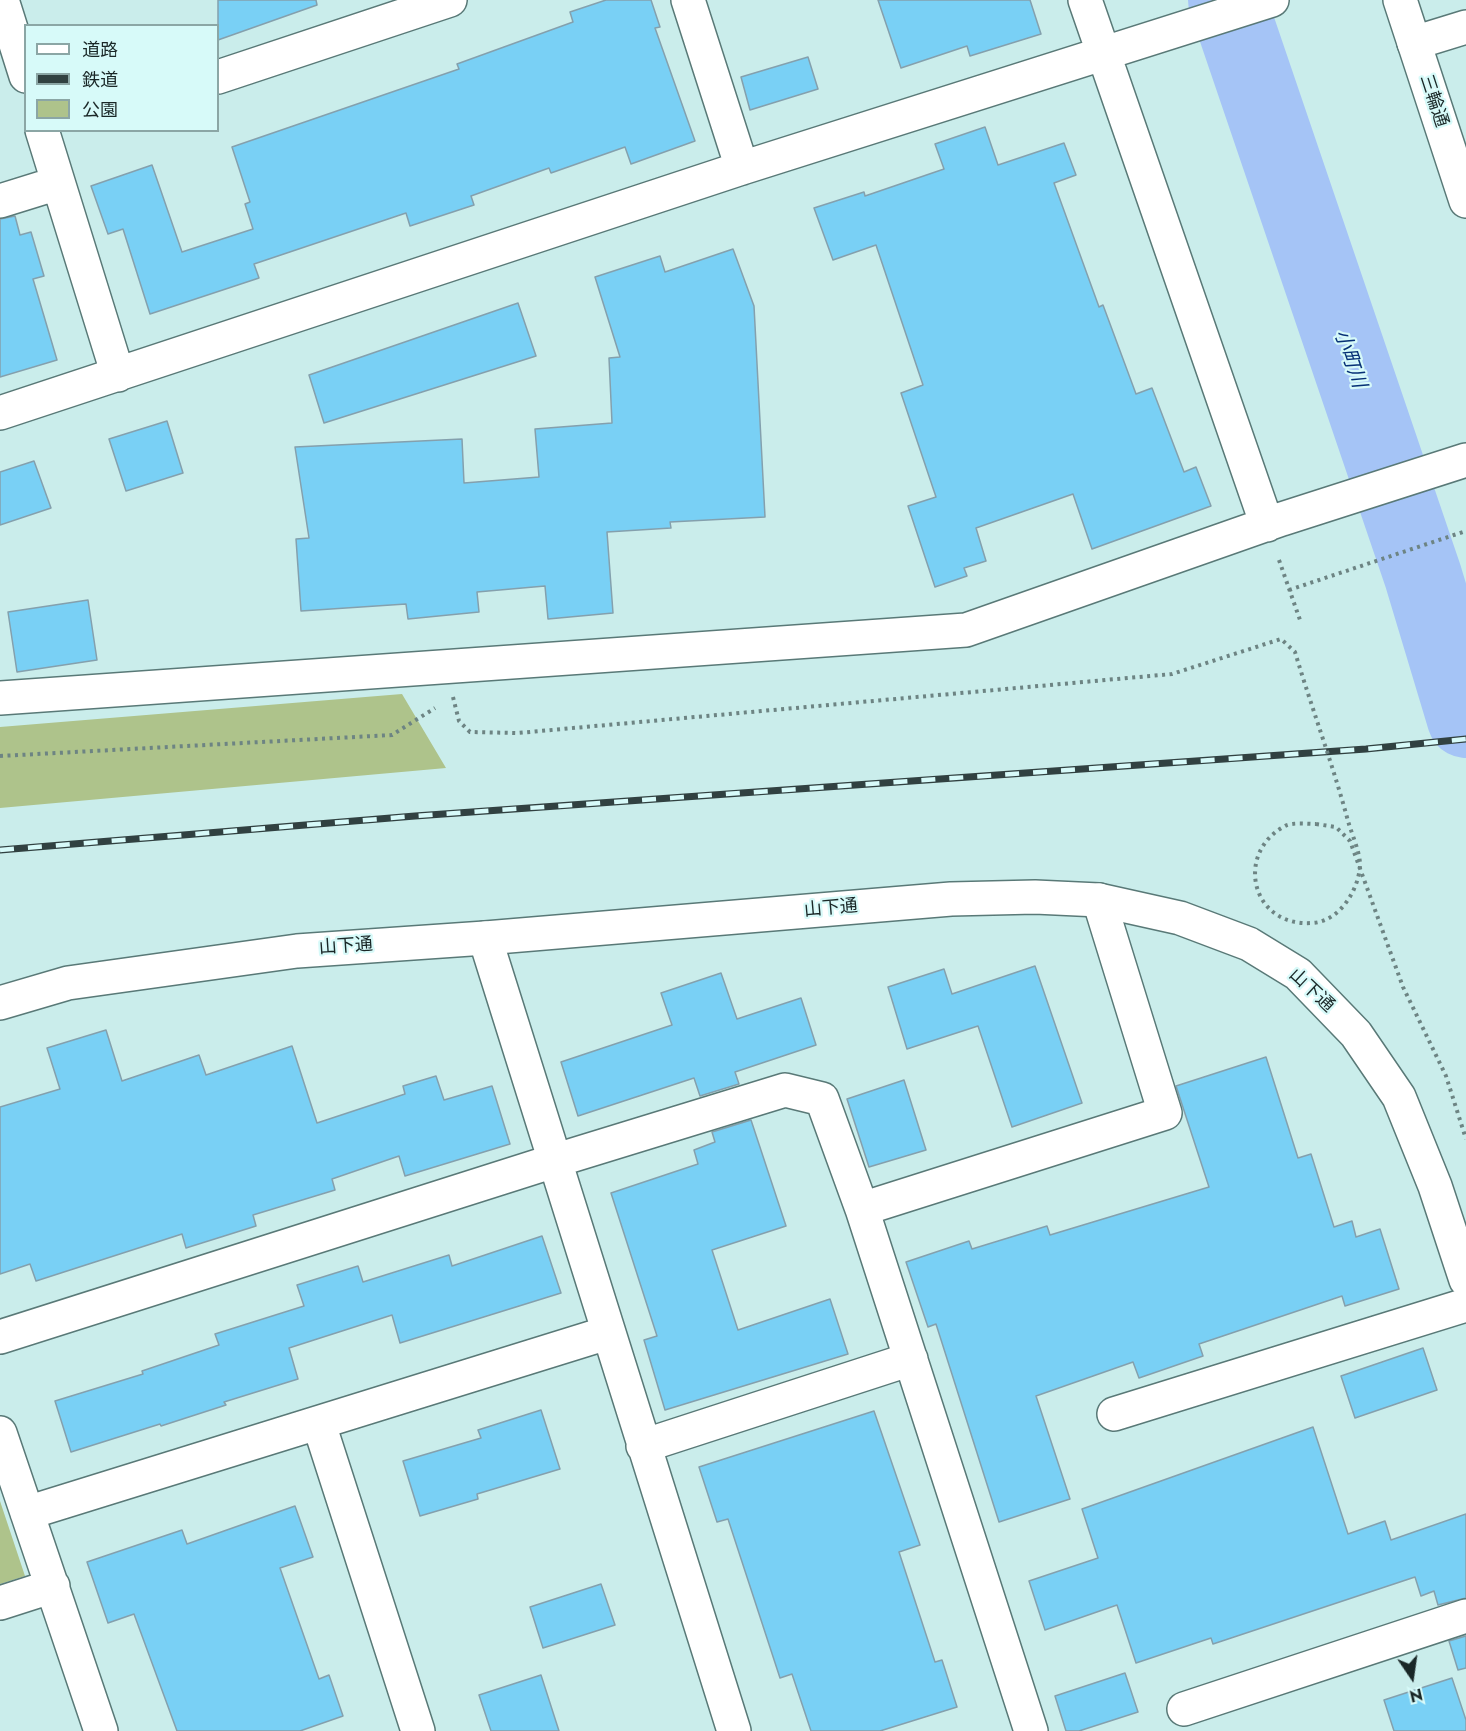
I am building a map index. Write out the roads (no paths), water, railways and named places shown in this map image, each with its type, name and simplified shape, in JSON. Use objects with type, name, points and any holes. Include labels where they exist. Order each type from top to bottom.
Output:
[{"type":"street","points":[[3,0],[24,69]]},
{"type":"street","points":[[219,77],[450,0]]},
{"type":"street","points":[[688,0],[742,168]]},
{"type":"street","points":[[1085,0],[1115,50],[1275,522]]},
{"type":"street","points":[[0,413],[742,168],[1272,0]]},
{"type":"street","name":"三輪通","points":[[1400,0],[1466,201]]},
{"type":"street","points":[[1414,43],[1466,27]]},
{"type":"street","points":[[47,132],[58,183],[118,375]]},
{"type":"street","points":[[0,201],[58,183]]},
{"type":"street","points":[[2,690],[966,630],[1275,522],[1466,460]]},
{"type":"street","name":"山下通","points":[[0,1003],[68,983],[297,951],[485,938],[951,898],[1035,897],[1099,900],[1180,918],[1249,944],[1298,974],[1356,1034],[1399,1097],[1435,1186],[1466,1280]]},
{"type":"street","points":[[862,1209],[1166,1113],[1099,900]]},
{"type":"street","points":[[485,938],[556,1160],[607,1333],[734,1731]]},
{"type":"street","points":[[0,1337],[556,1160],[785,1090],[822,1099],[862,1209],[1032,1731]]},
{"type":"street","points":[[1114,1414],[1466,1305]]},
{"type":"street","points":[[27,1513],[607,1333]]},
{"type":"street","points":[[643,1446],[911,1359]]},
{"type":"street","points":[[319,1424],[418,1731]]},
{"type":"street","points":[[0,1433],[101,1731]]},
{"type":"street","points":[[0,1603],[53,1586]]},
{"type":"street","points":[[1184,1709],[1466,1616]]},
{"type":"waterway","name":"小町川","points":[[1227,0],[1423,576],[1466,719]]},
{"type":"railway","points":[[0,850],[415,816],[1366,749],[1466,739]]}]
